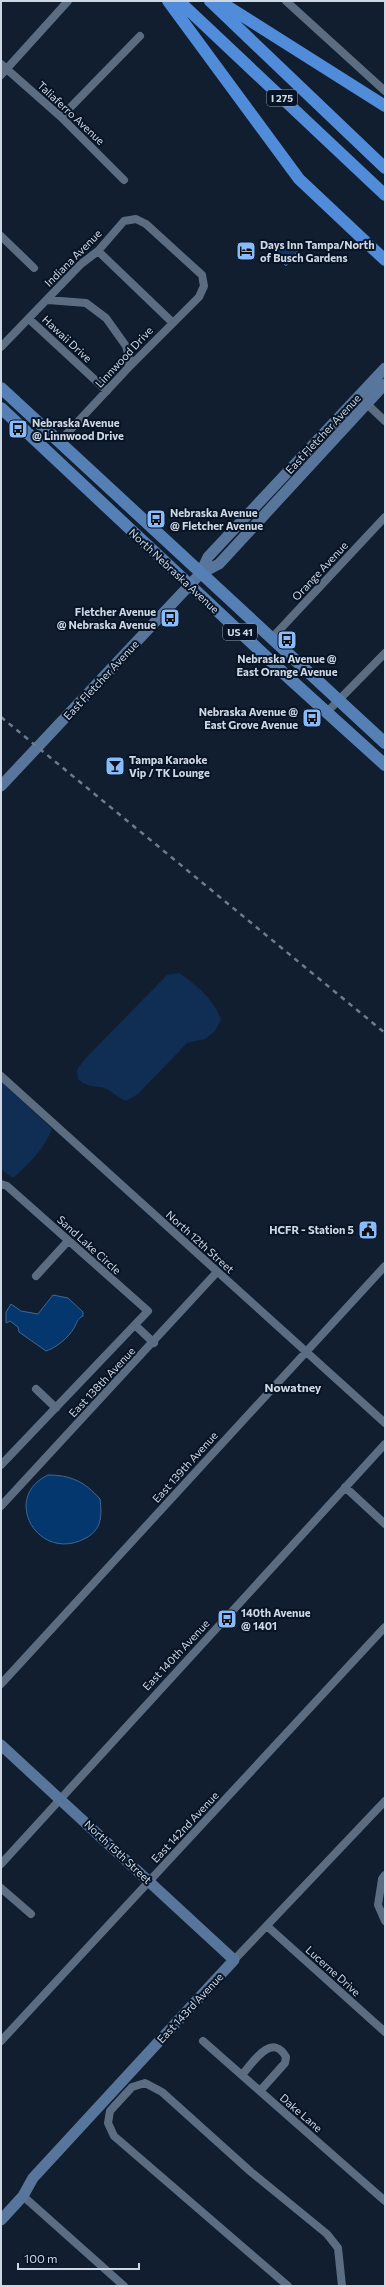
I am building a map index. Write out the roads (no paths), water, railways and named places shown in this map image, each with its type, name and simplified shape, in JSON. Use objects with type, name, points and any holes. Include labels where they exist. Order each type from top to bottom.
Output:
[{"type":"highway","points":[[168,1],[299,179],[385,260]]},
{"type":"highway","name":"I 275","points":[[178,1],[385,194]]},
{"type":"highway","name":"I 275","points":[[210,1],[385,168]]},
{"type":"highway","points":[[219,1],[385,106]]},
{"type":"main road","name":"East Fletcher Avenue","points":[[200,574],[208,556],[385,368]]},
{"type":"main road","name":"East Fletcher Avenue","points":[[1,786],[189,585],[200,574],[219,564],[385,384]]},
{"type":"main road","name":"North Nebraska Avenue","points":[[1,388],[200,574],[385,743]]},
{"type":"main road","name":"North Nebraska Avenue","points":[[1,408],[326,713],[361,742],[385,765]]},
{"type":"main road","points":[[361,742],[385,756]]},
{"type":"main road","name":"North 15th Street","points":[[1,1745],[234,1960]]},
{"type":"main road","name":"East 143rd Avenue","points":[[1,2220],[23,2196],[33,2178],[234,1960]]},
{"type":"street","points":[[3,69],[68,1]]},
{"type":"street","points":[[286,1],[385,91]]},
{"type":"street","points":[[61,117],[140,36]]},
{"type":"street","name":"Taliaferro Avenue","points":[[3,69],[61,117],[124,180]]},
{"type":"street","name":"Indiana Avenue","points":[[1,347],[48,300],[81,264],[98,250],[124,221],[136,218],[146,224],[202,275],[204,286]]},
{"type":"street","points":[[1,236],[34,268]]},
{"type":"street","points":[[98,250],[172,322]]},
{"type":"street","name":"Linnwood Drive","points":[[59,442],[172,322],[198,297],[204,286]]},
{"type":"street","points":[[48,300],[86,303],[106,318],[126,346],[129,357],[128,368]]},
{"type":"street","name":"Hawaii Drive","points":[[29,319],[107,391]]},
{"type":"street","points":[[367,404],[385,421]]},
{"type":"street","points":[[15,422],[25,411]]},
{"type":"street","name":"Orange Avenue","points":[[271,639],[385,518]]},
{"type":"street","points":[[326,713],[385,653]]},
{"type":"street","name":"North 12th Street","points":[[1,1076],[385,1423]]},
{"type":"street","name":"Sand Lake Circle","points":[[1,1184],[7,1186],[148,1311],[1,1465]]},
{"type":"street","points":[[36,1276],[68,1241]]},
{"type":"street","name":"East 139th Avenue","points":[[1,1684],[385,1266]]},
{"type":"street","name":"East 138th Avenue","points":[[1,1506],[154,1343],[217,1272]]},
{"type":"street","points":[[135,1325],[154,1343]]},
{"type":"street","points":[[36,1389],[56,1408]]},
{"type":"street","name":"East 140th Avenue","points":[[1,1864],[59,1798],[385,1444]]},
{"type":"street","points":[[345,1487],[385,1524]]},
{"type":"street","name":"East 142nd Avenue","points":[[1,2041],[385,1627]]},
{"type":"street","name":"East 143rd Avenue","points":[[234,1960],[385,1801]]},
{"type":"street","points":[[385,1875],[382,1879],[378,1906],[385,1920]]},
{"type":"street","points":[[1,1888],[31,1914]]},
{"type":"street","name":"Lucerne Drive","points":[[267,1926],[385,2032]]},
{"type":"street","name":"Dake Lane","points":[[203,2041],[385,2201]]},
{"type":"street","points":[[242,2075],[267,2048],[274,2046],[279,2048],[286,2057],[285,2062],[260,2091]]},
{"type":"street","points":[[288,2286],[114,2136],[108,2123],[110,2111],[132,2087],[145,2083],[162,2092],[251,2172],[327,2234],[338,2248],[342,2286]]},
{"type":"street","points":[[23,2196],[124,2286]]},
{"type":"railway","points":[[1,717],[385,1033]]},
{"type":"place","name":"Days Inn Tampa/North of Busch Gardens","points":[[246,251]]},
{"type":"place","name":"Nebraska Avenue @ Linnwood Drive","points":[[18,429]]},
{"type":"place","name":"Nebraska Avenue @ Fletcher Avenue","points":[[156,519]]},
{"type":"place","name":"Fletcher Avenue @ Nebraska Avenue","points":[[170,618]]},
{"type":"place","name":"Nebraska Avenue @ East Orange Avenue","points":[[287,640]]},
{"type":"place","name":"Nebraska Avenue @ East Grove Avenue","points":[[312,718]]},
{"type":"place","name":"Tampa Karaoke Vip / TK Lounge","points":[[115,766]]},
{"type":"place","name":"HCFR - Station 5","points":[[368,1230]]},
{"type":"place","name":"140th Avenue @ 1401","points":[[227,1619]]},
{"type":"district","name":"Nowatney","points":[[293,1388]]}]
